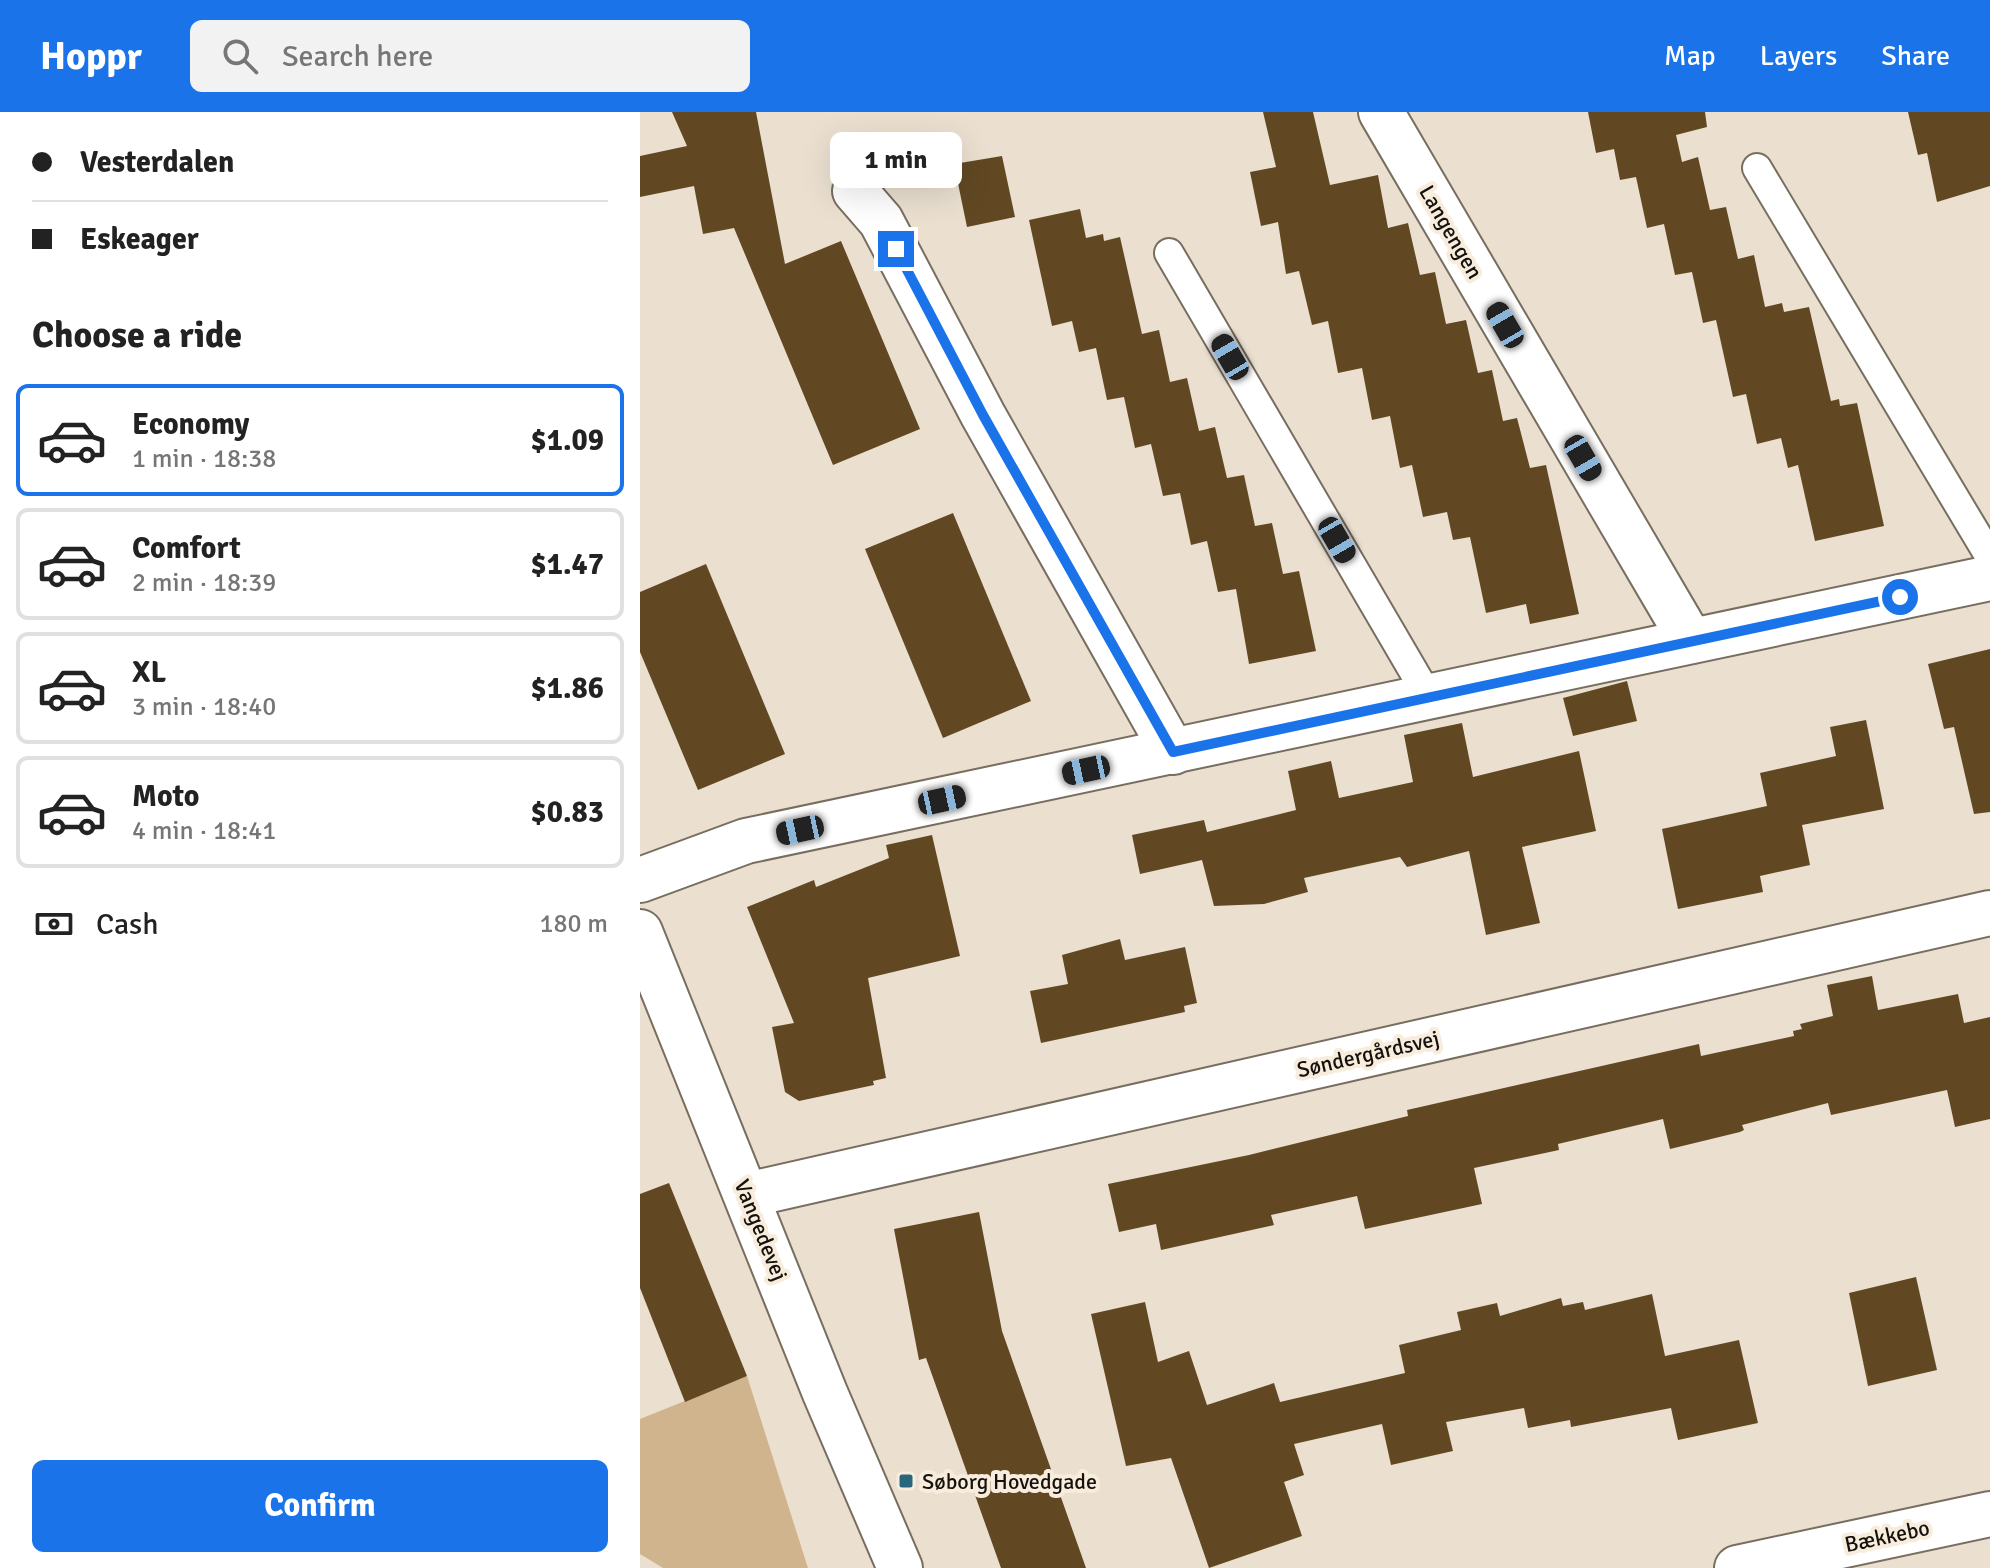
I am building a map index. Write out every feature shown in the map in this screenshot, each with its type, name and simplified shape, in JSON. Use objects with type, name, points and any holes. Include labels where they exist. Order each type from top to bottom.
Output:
[{"type":"street","name":"Langengen","points":[[1381,112],[1691,641]]},
{"type":"street","points":[[855,191],[881,221],[983,415],[1173,752]]},
{"type":"street","points":[[640,880],[746,841],[1990,578]]},
{"type":"street","name":"Søndergårdsvej","points":[[747,1195],[1990,913]]},
{"type":"street","name":"Vangedevej","points":[[640,932],[886,1548],[900,1568]]},
{"type":"street","name":"Bækkebo","points":[[1737,1568],[1990,1514]]},
{"type":"lane","points":[[1757,168],[1990,557]]},
{"type":"lane","points":[[1169,253],[1428,696]]},
{"type":"shaded area","points":[[747,1376],[808,1568],[663,1568],[640,1554],[640,1419]]},
{"type":"building","points":[[672,112],[756,112],[785,264],[841,241],[920,429],[833,465],[734,228],[703,234],[694,186],[640,197],[640,156],[687,146]]},
{"type":"building","points":[[1263,112],[1313,112],[1330,185],[1378,175],[1388,228],[1408,223],[1420,275],[1435,272],[1446,324],[1466,320],[1478,373],[1492,370],[1503,421],[1517,418],[1530,468],[1546,465],[1579,614],[1530,624],[1526,604],[1486,613],[1470,537],[1453,540],[1447,512],[1423,517],[1412,465],[1400,468],[1390,416],[1372,420],[1362,368],[1338,373],[1328,321],[1312,325],[1299,271],[1286,274],[1278,222],[1261,226],[1250,172],[1276,167]]},
{"type":"building","points":[[1588,112],[1705,112],[1707,127],[1676,135],[1682,162],[1698,157],[1710,210],[1726,207],[1738,259],[1754,255],[1765,307],[1782,303],[1784,312],[1809,307],[1831,401],[1839,399],[1840,406],[1857,403],[1884,526],[1815,541],[1798,465],[1788,468],[1781,438],[1757,444],[1746,394],[1733,397],[1716,320],[1703,323],[1692,272],[1675,275],[1664,224],[1647,228],[1636,177],[1620,180],[1614,149],[1596,153]]},
{"type":"building","points":[[1908,112],[1990,112],[1990,186],[1937,202],[1927,153],[1918,155]]},
{"type":"building","points":[[1002,156],[1015,217],[967,227],[954,164]]},
{"type":"building","points":[[1080,209],[1086,238],[1103,234],[1104,241],[1120,237],[1142,334],[1159,330],[1170,382],[1187,378],[1199,431],[1215,427],[1227,478],[1244,475],[1255,526],[1272,523],[1283,574],[1299,571],[1316,651],[1249,664],[1236,589],[1218,592],[1207,541],[1191,545],[1180,493],[1163,496],[1151,444],[1135,448],[1124,397],[1107,400],[1096,348],[1079,352],[1072,321],[1052,326],[1029,220]]},
{"type":"building","points":[[953,513],[1031,701],[943,738],[865,549]]},
{"type":"building","points":[[706,564],[785,754],[698,790],[640,652],[640,592]]},
{"type":"building","points":[[1990,649],[1990,812],[1974,814],[1954,727],[1944,729],[1928,664]]},
{"type":"building","points":[[1627,681],[1637,721],[1573,736],[1563,698]]},
{"type":"building","points":[[1866,720],[1884,809],[1802,825],[1810,865],[1760,876],[1763,892],[1678,909],[1662,829],[1767,806],[1760,773],[1836,756],[1830,727]]},
{"type":"building","points":[[1462,723],[1473,777],[1579,751],[1596,831],[1522,847],[1540,923],[1486,935],[1469,851],[1407,867],[1400,857],[1304,878],[1308,892],[1264,904],[1214,906],[1202,860],[1140,874],[1132,835],[1204,820],[1207,832],[1296,810],[1288,771],[1331,761],[1339,798],[1413,782],[1404,735]]},
{"type":"building","points":[[932,835],[960,956],[868,978],[886,1078],[873,1081],[874,1085],[799,1101],[785,1092],[772,1027],[794,1023],[747,907],[814,880],[816,887],[889,858],[886,845]]},
{"type":"building","points":[[1120,939],[1125,960],[1185,947],[1197,1003],[1184,1006],[1185,1012],[1041,1043],[1030,991],[1068,984],[1062,955]]},
{"type":"building","points":[[1872,976],[1878,1010],[1958,994],[1964,1023],[1990,1017],[1990,1119],[1955,1127],[1947,1090],[1831,1115],[1828,1103],[1742,1125],[1744,1130],[1740,1132],[1670,1149],[1663,1119],[1558,1144],[1559,1150],[1474,1168],[1482,1204],[1365,1229],[1357,1196],[1271,1215],[1274,1225],[1161,1250],[1156,1224],[1119,1232],[1108,1184],[1249,1155],[1408,1116],[1407,1110],[1699,1044],[1701,1056],[1794,1036],[1793,1031],[1802,1029],[1800,1024],[1833,1016],[1827,985]]},
{"type":"building","points":[[669,1183],[747,1376],[685,1402],[640,1288],[640,1194]]},
{"type":"building","points":[[979,1212],[1002,1331],[1086,1568],[1001,1568],[926,1358],[919,1360],[894,1229]]},
{"type":"building","points":[[1916,1277],[1937,1370],[1868,1386],[1849,1293]]},
{"type":"building","points":[[1652,1294],[1665,1356],[1739,1340],[1758,1423],[1678,1440],[1671,1408],[1571,1427],[1570,1420],[1528,1428],[1524,1408],[1446,1422],[1453,1451],[1391,1465],[1382,1424],[1294,1444],[1304,1475],[1284,1482],[1302,1536],[1209,1568],[1171,1458],[1126,1466],[1091,1314],[1145,1302],[1158,1362],[1189,1351],[1207,1405],[1274,1383],[1280,1402],[1405,1373],[1399,1345],[1461,1330],[1457,1312],[1497,1303],[1500,1316],[1561,1298],[1563,1306],[1583,1302],[1585,1310]]},
{"type":"place","name":"Søborg Hovedgade","points":[[906,1481]]},
{"type":"route","points":[[896,249],[983,415],[1173,752],[1900,597]]}]
